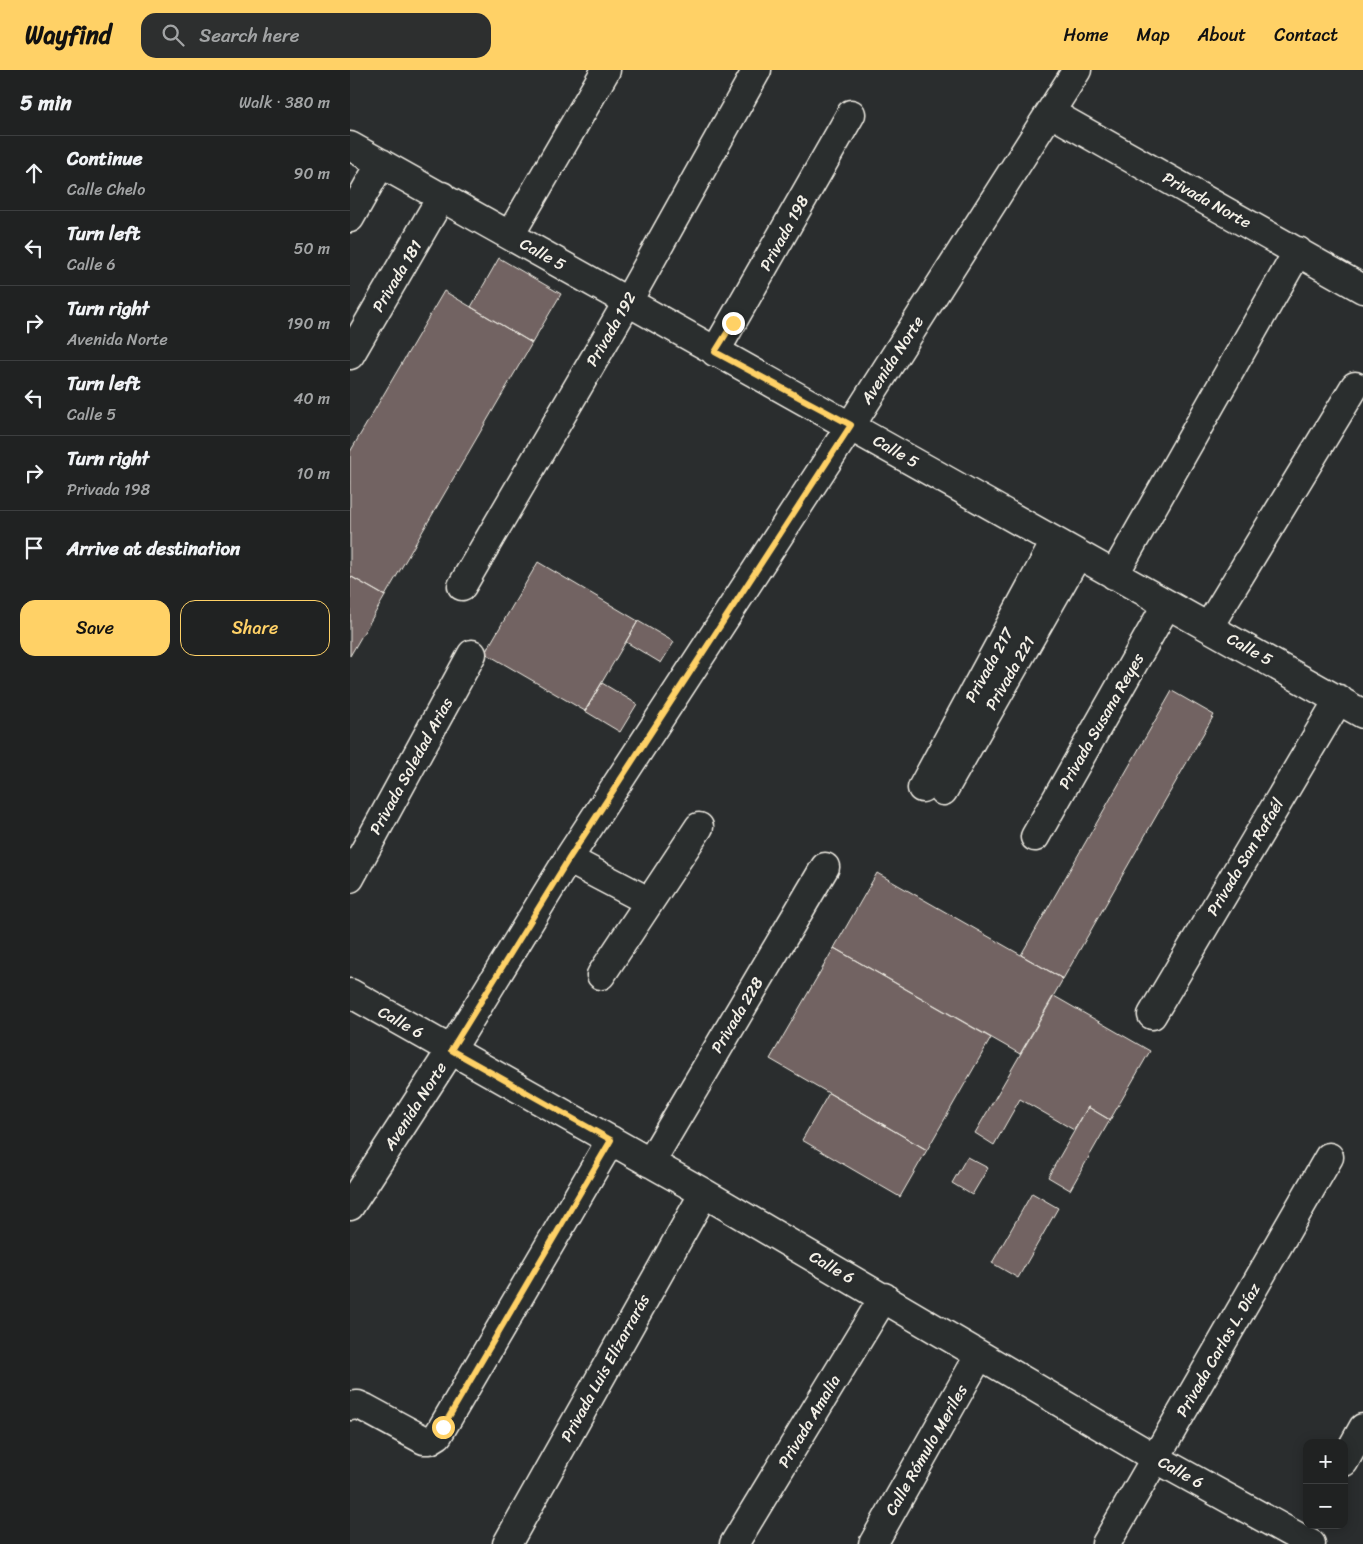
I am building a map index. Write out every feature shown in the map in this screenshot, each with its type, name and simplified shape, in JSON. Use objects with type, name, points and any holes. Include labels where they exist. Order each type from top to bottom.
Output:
[{"type":"street","points":[[510,235],[606,70]]},
{"type":"street","name":"Privada 192","points":[[462,586],[628,301],[757,70]]},
{"type":"street","name":"Avenida Norte","points":[[350,1206],[451,1050],[568,860],[851,425],[1077,70]]},
{"type":"street","name":"Privada Norte","points":[[1051,113],[1363,289]]},
{"type":"street","name":"Privada 198","points":[[715,352],[851,114]]},
{"type":"street","name":"Calle 5","points":[[350,146],[442,196],[715,352],[851,425],[1114,576],[1209,626],[1363,714]]},
{"type":"street","points":[[350,218],[381,163]]},
{"type":"street","name":"Privada 181","points":[[350,355],[442,196]]},
{"type":"street","points":[[1114,576],[1298,251]]},
{"type":"street","points":[[1209,626],[1355,386]]},
{"type":"street","name":"Privada 217","points":[[932,789],[1066,548]]},
{"type":"street","name":"Privada Susana Reyes","points":[[1036,837],[1167,604]]},
{"type":"street","name":"Privada Soledad Arias","points":[[350,878],[472,654]]},
{"type":"street","name":"Privada San Rafaél","points":[[1152,1015],[1339,699]]},
{"type":"street","points":[[601,975],[648,901],[699,827]]},
{"type":"street","points":[[568,860],[648,901]]},
{"type":"street","name":"Privada 228","points":[[650,1163],[825,867]]},
{"type":"street","name":"Calle 6","points":[[350,993],[704,1193],[884,1297],[979,1356],[1156,1458],[1308,1536]]},
{"type":"street","points":[[351,1406],[365,1408],[416,1437],[430,1440],[438,1435],[611,1140]]},
{"type":"street","name":"Privada Carlos L. Díaz","points":[[1106,1544],[1329,1157]]},
{"type":"street","name":"Privada Luis Elizarrarás","points":[[507,1544],[704,1193]]},
{"type":"street","name":"Privada Amalia","points":[[734,1544],[884,1297]]},
{"type":"street","name":"Calle Rómulo Meriles","points":[[873,1544],[979,1356]]},
{"type":"street","points":[[1348,1455],[1363,1428]]},
{"type":"building","points":[[499,258],[561,294],[532,343],[471,307]]},
{"type":"building","points":[[444,291],[532,343],[385,596],[350,576],[350,452]]},
{"type":"building","points":[[538,562],[638,621],[585,711],[485,653]]},
{"type":"building","points":[[350,576],[385,596],[350,656]]},
{"type":"building","points":[[638,621],[674,642],[661,663],[626,642]]},
{"type":"building","points":[[602,683],[637,704],[620,732],[585,711]]},
{"type":"building","points":[[1172,691],[1214,715],[1063,979],[1021,955]]},
{"type":"building","points":[[877,873],[1063,979],[1020,1054],[834,948]]},
{"type":"building","points":[[834,948],[991,1038],[927,1150],[770,1059]]},
{"type":"building","points":[[1054,996],[1150,1051],[1110,1120],[1088,1107],[1074,1130],[1020,1099],[994,1145],[975,1133]]},
{"type":"building","points":[[829,1093],[927,1150],[900,1197],[802,1140]]},
{"type":"building","points":[[1088,1107],[1110,1120],[1070,1190],[1048,1177]]},
{"type":"building","points":[[967,1157],[988,1168],[972,1195],[952,1183]]},
{"type":"building","points":[[1032,1193],[1058,1208],[1018,1278],[992,1263]]},
{"type":"route","points":[[443,1427],[611,1140],[451,1050],[568,860],[851,425],[715,352],[733,323]]}]
